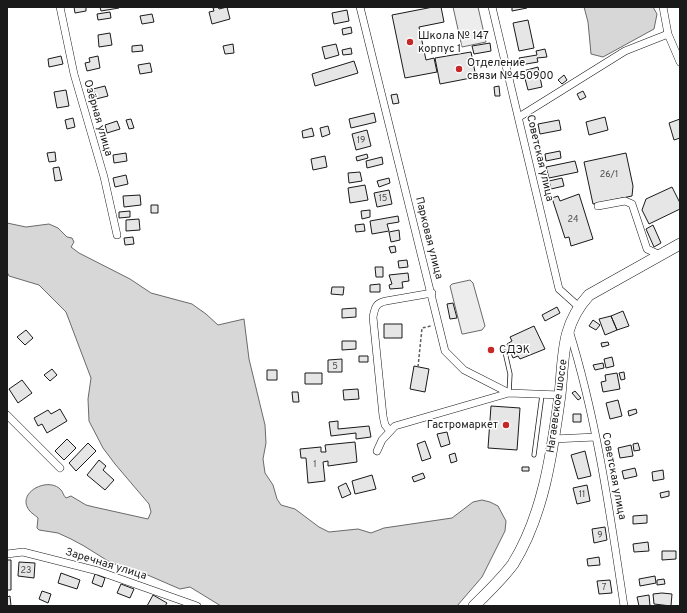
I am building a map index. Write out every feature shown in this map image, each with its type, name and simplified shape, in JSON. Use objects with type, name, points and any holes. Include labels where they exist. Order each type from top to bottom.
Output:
[{"type":"street","name":"Озёрная улица","points":[[60,7],[74,74],[104,177],[118,235]]},
{"type":"street","name":"Парковая улица","points":[[360,7],[432,293],[445,351],[464,370],[509,393],[560,396]]},
{"type":"street","name":"Советская улица","points":[[492,7],[559,289],[579,306]]},
{"type":"street","points":[[663,7],[668,34],[680,62]]},
{"type":"street","points":[[519,117],[625,50],[668,34]]},
{"type":"street","points":[[598,206],[625,201],[632,204],[647,249],[660,255]]},
{"type":"street","name":"Нагаевское шоссе","points":[[474,606],[493,587],[512,564],[528,533],[546,481],[560,396],[565,342],[579,306],[589,296],[680,244]]},
{"type":"street","points":[[390,431],[385,425],[383,416],[373,317],[375,308],[379,303],[386,301],[432,293]]},
{"type":"street","name":"Советская улица","points":[[569,329],[576,352],[606,484],[624,606]]},
{"type":"street","points":[[377,451],[382,440],[395,426],[509,393]]},
{"type":"street","points":[[7,415],[60,468]]},
{"type":"street","points":[[553,439],[596,437]]},
{"type":"street","name":"Заречная улица","points":[[7,554],[23,552],[98,571],[197,606]]},
{"type":"lane","points":[[505,352],[510,374],[509,393]]},
{"type":"lane","points":[[534,455],[542,394]]},
{"type":"path","points":[[418,367],[422,328],[439,325]]},
{"type":"shaded area","points":[[453,7],[478,7],[486,42],[462,47]]},
{"type":"shaded area","points":[[584,7],[653,7],[657,14],[654,29],[603,57],[591,54],[588,22]]},
{"type":"shaded area","points":[[7,223],[26,227],[49,224],[58,228],[67,237],[72,238],[74,242],[71,247],[79,253],[130,279],[151,293],[192,304],[218,325],[244,319],[249,359],[265,425],[266,443],[263,459],[265,473],[273,485],[277,499],[281,505],[295,509],[319,527],[329,532],[358,529],[371,533],[384,528],[452,518],[473,502],[482,500],[498,506],[506,521],[505,531],[482,577],[457,606],[221,606],[190,587],[180,589],[143,573],[119,566],[58,533],[39,530],[37,528],[38,518],[30,511],[26,503],[30,492],[42,485],[56,486],[61,490],[66,498],[71,496],[86,505],[94,507],[148,519],[151,512],[149,504],[103,448],[89,421],[88,399],[91,378],[66,312],[39,285],[9,276],[7,272]]},
{"type":"shaded area","points":[[470,280],[473,283],[485,326],[482,330],[462,334],[450,286],[452,284]]},
{"type":"building","points":[[74,7],[86,7],[86,11],[75,13]]},
{"type":"building","points":[[100,7],[118,7],[119,8],[101,11]]},
{"type":"building","points":[[218,7],[219,9],[227,7],[230,19],[212,24],[209,12],[214,11],[213,8]]},
{"type":"building","name":"Школа № 147 корпус 1","points":[[433,7],[441,7],[444,22],[419,27],[426,60],[434,58],[437,72],[405,78],[392,15]]},
{"type":"building","points":[[512,7],[527,7],[527,8],[512,11]]},
{"type":"building","points":[[347,10],[349,21],[334,24],[332,13]]},
{"type":"building","points":[[110,12],[111,18],[98,20],[97,14]]},
{"type":"building","points":[[152,14],[154,22],[142,24],[140,16]]},
{"type":"building","points":[[528,20],[534,48],[519,51],[513,23]]},
{"type":"building","points":[[351,27],[352,33],[343,35],[342,29]]},
{"type":"building","points":[[110,33],[112,45],[99,47],[98,35]]},
{"type":"building","points":[[490,43],[491,51],[474,54],[472,46]]},
{"type":"building","points":[[233,44],[234,53],[225,54],[223,46]]},
{"type":"building","points":[[336,44],[339,55],[325,59],[322,47]]},
{"type":"building","points":[[142,45],[143,51],[132,52],[132,46]]},
{"type":"building","points":[[351,48],[352,54],[343,55],[342,50]]},
{"type":"building","points":[[545,49],[547,57],[537,58],[538,62],[520,65],[519,58],[537,55],[536,51]]},
{"type":"building","points":[[471,52],[476,77],[440,84],[435,58]]},
{"type":"building","points":[[61,56],[63,64],[49,67],[48,59]]},
{"type":"building","points":[[98,56],[100,68],[87,71],[85,63],[90,62],[89,58]]},
{"type":"building","points":[[354,61],[358,73],[315,86],[312,74]]},
{"type":"building","points":[[150,63],[152,72],[140,74],[138,65]]},
{"type":"building","points":[[538,67],[542,87],[528,90],[523,71]]},
{"type":"building","points":[[564,75],[567,80],[562,84],[558,80]]},
{"type":"building","points":[[105,86],[108,96],[96,99],[93,89]]},
{"type":"building","points":[[499,86],[500,96],[495,96],[494,87]]},
{"type":"building","points":[[66,90],[69,106],[57,108],[54,92]]},
{"type":"building","points":[[583,91],[586,97],[580,100],[577,94]]},
{"type":"building","points":[[397,94],[399,103],[393,104],[391,95]]},
{"type":"building","points":[[374,113],[376,122],[351,128],[349,119]]},
{"type":"building","points":[[605,117],[608,130],[589,135],[586,122]]},
{"type":"building","points":[[73,118],[75,127],[67,129],[65,120]]},
{"type":"building","points":[[131,119],[134,128],[129,129],[126,120]]},
{"type":"building","points":[[680,119],[680,138],[674,140],[669,123]]},
{"type":"building","points":[[559,120],[561,130],[540,134],[538,124]]},
{"type":"building","points":[[117,121],[120,129],[107,133],[105,125]]},
{"type":"building","points":[[328,126],[330,134],[322,137],[320,128]]},
{"type":"building","points":[[312,128],[314,136],[303,138],[302,131]]},
{"type":"building","points":[[367,130],[371,146],[356,150],[352,134]]},
{"type":"building","points":[[560,151],[561,158],[546,161],[545,154]]},
{"type":"building","points":[[55,152],[56,161],[49,162],[47,153]]},
{"type":"building","points":[[126,153],[127,161],[114,163],[113,155]]},
{"type":"building","points":[[626,153],[633,186],[632,196],[593,204],[584,162]]},
{"type":"building","points":[[367,154],[368,158],[357,161],[356,157]]},
{"type":"building","points":[[325,156],[327,167],[313,170],[311,159]]},
{"type":"building","points":[[382,157],[383,164],[367,168],[366,161]]},
{"type":"building","points":[[575,161],[578,172],[549,178],[546,167]]},
{"type":"building","points":[[59,167],[62,180],[55,181],[53,168]]},
{"type":"building","points":[[360,172],[362,181],[349,183],[348,173]]},
{"type":"building","points":[[126,175],[128,184],[115,187],[113,178]]},
{"type":"building","points":[[389,178],[390,183],[379,187],[377,181]]},
{"type":"building","points":[[562,178],[564,186],[551,189],[549,181]]},
{"type":"building","points":[[365,185],[368,200],[350,203],[348,188]]},
{"type":"building","points":[[672,187],[680,203],[680,209],[649,224],[642,210],[646,199]]},
{"type":"building","points":[[389,190],[392,204],[377,207],[374,193]]},
{"type":"building","points":[[579,194],[593,239],[571,246],[569,237],[565,238],[552,198],[558,196],[560,201]]},
{"type":"building","points":[[140,195],[141,205],[124,207],[123,196]]},
{"type":"building","points":[[151,205],[158,205],[158,213],[151,213]]},
{"type":"building","points":[[370,210],[370,217],[362,219],[361,211]]},
{"type":"building","points":[[130,211],[130,217],[119,218],[119,212]]},
{"type":"building","points":[[398,216],[399,222],[387,224],[389,231],[372,234],[370,221]]},
{"type":"building","points":[[139,219],[140,230],[126,231],[126,220]]},
{"type":"building","points":[[364,224],[365,231],[356,232],[355,225]]},
{"type":"building","points":[[653,225],[661,243],[654,247],[646,229]]},
{"type":"building","points":[[399,230],[400,240],[391,242],[389,232]]},
{"type":"building","points":[[133,237],[134,244],[125,245],[124,238]]},
{"type":"building","points":[[395,246],[396,252],[391,253],[389,247]]},
{"type":"building","points":[[407,260],[408,267],[399,268],[398,261]]},
{"type":"building","points":[[375,267],[383,267],[383,277],[376,277]]},
{"type":"building","points":[[408,273],[409,281],[402,282],[403,288],[390,289],[389,285],[392,284],[389,275]]},
{"type":"building","points":[[380,284],[380,292],[370,292],[370,285]]},
{"type":"building","points":[[332,287],[344,287],[343,295],[331,294]]},
{"type":"building","points":[[453,303],[457,318],[450,319],[447,304]]},
{"type":"building","points":[[557,307],[560,313],[545,321],[542,315]]},
{"type":"building","points":[[356,308],[356,317],[342,318],[342,309]]},
{"type":"building","points":[[623,311],[629,326],[617,330],[611,316]]},
{"type":"building","points":[[611,316],[617,330],[605,335],[599,319]]},
{"type":"building","points":[[593,320],[600,325],[596,330],[589,326]]},
{"type":"building","points":[[384,324],[402,324],[402,338],[384,338]]},
{"type":"building","points":[[534,326],[545,349],[520,359],[518,356],[513,358],[507,344],[512,341],[510,337]]},
{"type":"building","points":[[26,330],[33,338],[25,345],[17,337]]},
{"type":"building","points":[[342,341],[356,341],[356,349],[342,350]]},
{"type":"building","points":[[608,342],[609,345],[602,347],[601,343]]},
{"type":"building","points":[[359,356],[368,356],[368,362],[359,362]]},
{"type":"building","points":[[612,357],[614,366],[606,368],[604,359]]},
{"type":"building","points":[[342,359],[342,372],[328,372],[328,360]]},
{"type":"building","points":[[603,363],[604,368],[595,370],[593,365]]},
{"type":"building","points":[[414,366],[429,369],[425,392],[410,389]]},
{"type":"building","points":[[52,369],[57,375],[50,381],[44,375]]},
{"type":"building","points":[[267,370],[277,370],[277,380],[267,380]]},
{"type":"building","points":[[624,372],[625,379],[621,380],[619,373]]},
{"type":"building","points":[[305,373],[322,373],[322,384],[305,384]]},
{"type":"building","points":[[617,373],[620,389],[603,392],[601,382],[606,381],[605,375]]},
{"type":"building","points":[[22,380],[32,393],[18,403],[9,389]]},
{"type":"building","points":[[358,389],[359,399],[344,400],[343,390]]},
{"type":"building","points":[[575,391],[581,398],[578,400],[572,393]]},
{"type":"building","points":[[292,392],[298,392],[299,402],[293,402]]},
{"type":"building","points":[[618,400],[622,416],[610,419],[606,403]]},
{"type":"building","points":[[491,406],[520,408],[517,450],[488,448]]},
{"type":"building","points":[[60,409],[67,421],[47,433],[42,424],[38,426],[34,418],[48,410],[51,414]]},
{"type":"building","points":[[636,409],[637,413],[629,416],[628,411]]},
{"type":"building","points":[[573,414],[581,414],[581,422],[573,422]]},
{"type":"building","points":[[338,421],[338,429],[369,426],[371,437],[356,439],[356,433],[331,436],[329,422]]},
{"type":"building","points":[[447,432],[450,444],[441,447],[437,434]]},
{"type":"building","points":[[67,439],[76,448],[64,460],[55,451]]},
{"type":"building","points":[[425,441],[431,458],[422,461],[417,444]]},
{"type":"building","points":[[355,442],[357,462],[328,466],[328,461],[323,462],[325,481],[308,483],[306,458],[301,458],[300,449],[321,447],[321,452],[326,452],[325,445]]},
{"type":"building","points":[[88,443],[96,451],[76,471],[69,463]]},
{"type":"building","points":[[638,443],[640,450],[634,451],[633,444]]},
{"type":"building","points":[[631,445],[633,456],[620,458],[618,448]]},
{"type":"building","points":[[585,451],[591,476],[578,479],[571,455]]},
{"type":"building","points":[[455,453],[457,461],[451,463],[449,455]]},
{"type":"building","points":[[99,460],[106,466],[103,470],[114,480],[105,490],[87,475]]},
{"type":"building","points":[[522,467],[529,467],[529,471],[522,471]]},
{"type":"building","points":[[635,468],[637,476],[624,479],[622,471]]},
{"type":"building","points":[[663,470],[664,479],[653,481],[652,472]]},
{"type":"building","points":[[423,473],[425,478],[414,482],[412,477]]},
{"type":"building","points":[[372,475],[376,489],[355,494],[352,481]]},
{"type":"building","points":[[346,483],[351,494],[342,498],[338,487]]},
{"type":"building","points":[[587,485],[590,501],[577,504],[573,488]]},
{"type":"building","points":[[669,491],[669,496],[661,498],[660,493]]},
{"type":"building","points":[[647,515],[647,523],[633,524],[633,516]]},
{"type":"building","points":[[605,527],[607,540],[594,543],[592,529]]},
{"type":"building","points":[[648,542],[649,551],[634,552],[633,544]]},
{"type":"building","points":[[662,551],[676,551],[676,559],[662,560]]},
{"type":"building","points":[[599,557],[600,565],[588,566],[587,559]]},
{"type":"building","points":[[7,560],[11,560],[11,590],[7,590]]},
{"type":"building","points":[[19,562],[35,563],[34,578],[18,576]]},
{"type":"building","points":[[61,573],[80,580],[77,589],[58,583]]},
{"type":"building","points":[[95,574],[105,578],[102,587],[92,583]]},
{"type":"building","points":[[655,576],[656,583],[640,586],[639,579]]},
{"type":"building","points":[[664,579],[665,584],[657,585],[657,580]]},
{"type":"building","points":[[610,580],[612,593],[599,594],[597,581]]},
{"type":"building","points":[[121,584],[134,589],[130,598],[117,593]]},
{"type":"building","points":[[42,591],[51,594],[48,603],[39,599]]},
{"type":"building","points":[[653,594],[672,594],[671,606],[654,604]]},
{"type":"building","points":[[153,595],[167,603],[165,606],[147,606]]},
{"type":"building","points":[[649,595],[650,606],[639,606],[637,597]]},
{"type":"building","points":[[10,596],[11,606],[7,606],[7,597]]},
{"type":"place","name":"Школа № 147 корпус 1","points":[[410,42]]},
{"type":"place","name":"Отделение связи №450900","points":[[459,69]]},
{"type":"place","name":"СДЭК","points":[[491,350]]},
{"type":"place","name":"Гастромаркет","points":[[506,425]]}]
